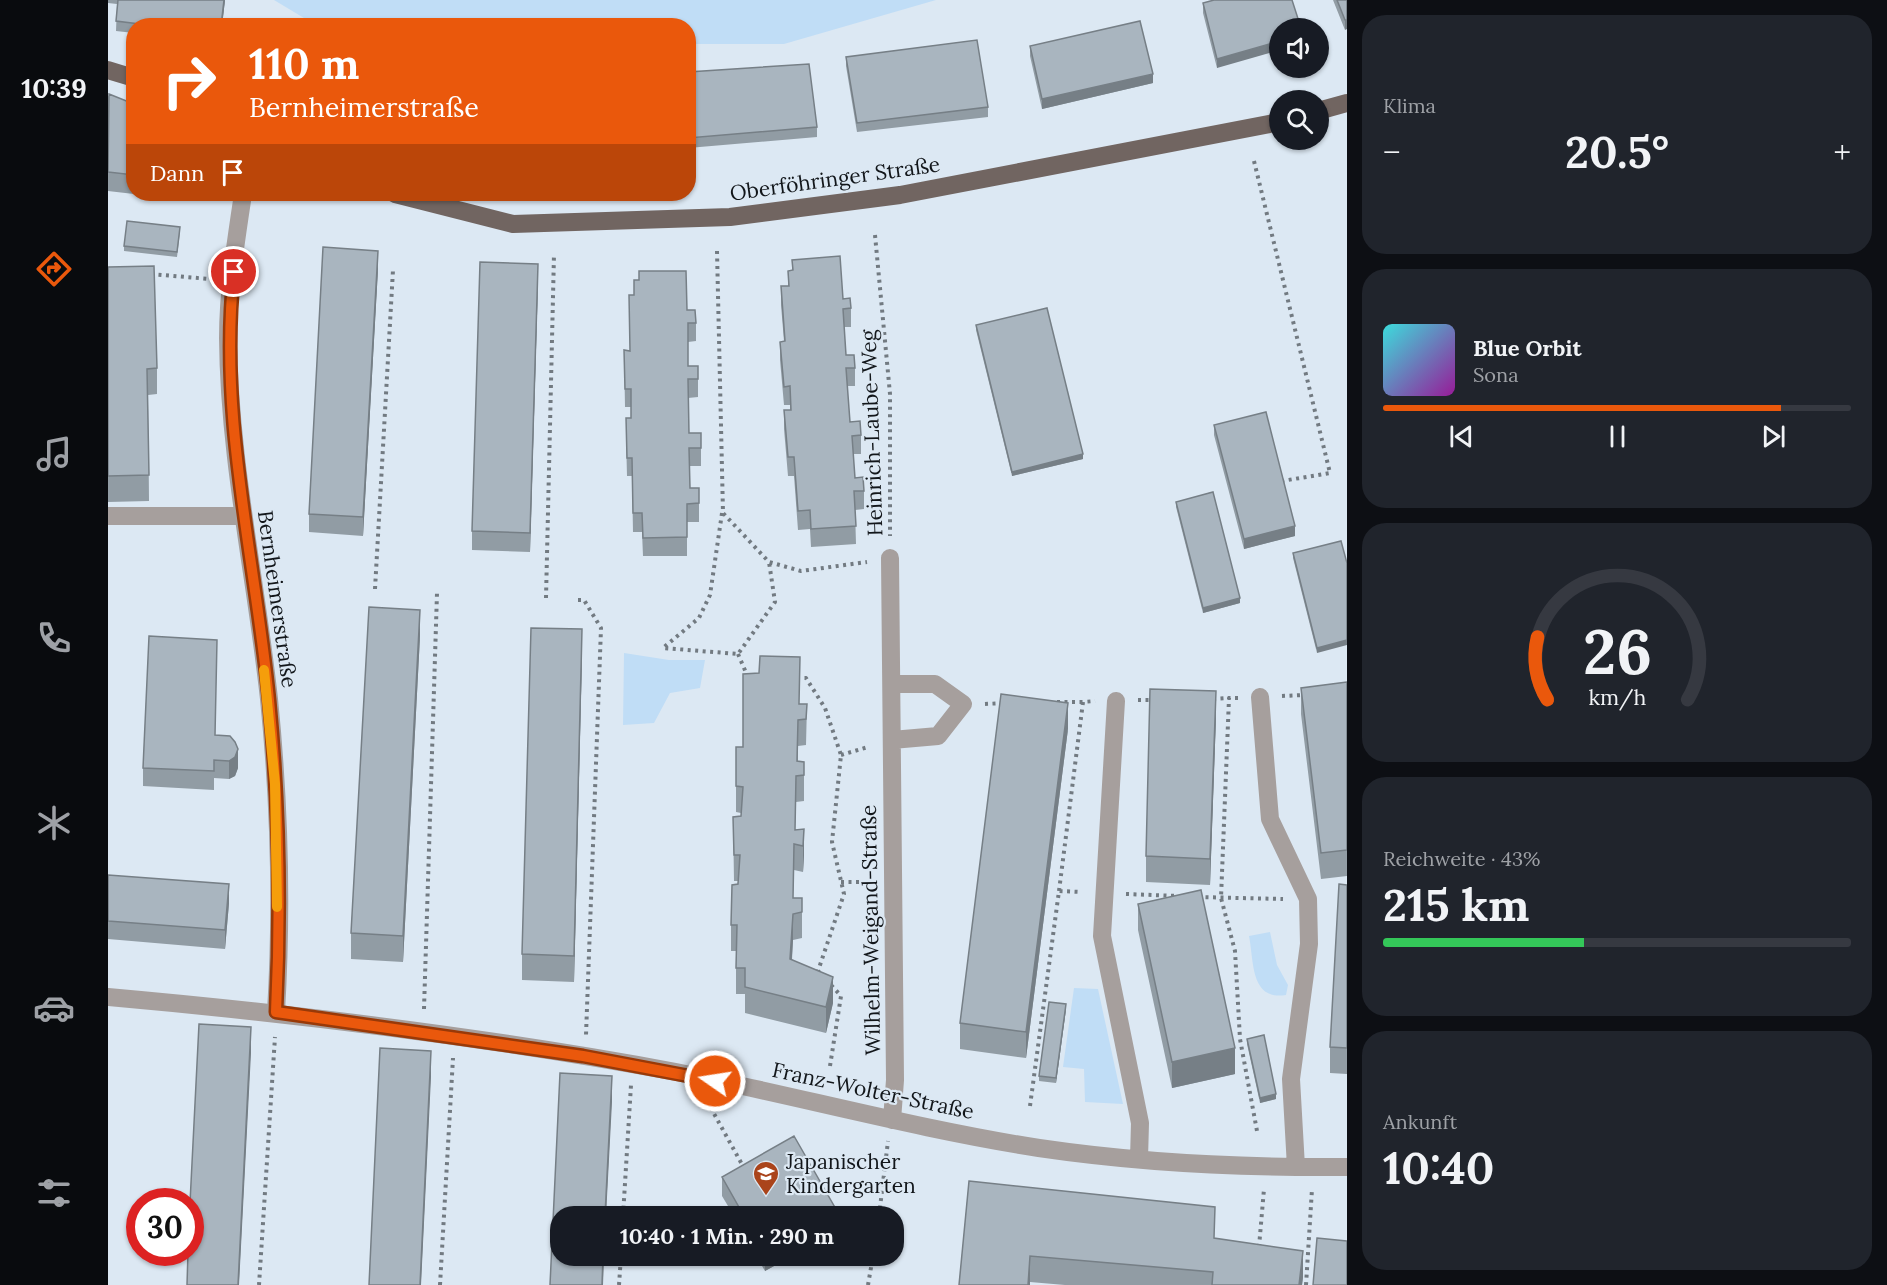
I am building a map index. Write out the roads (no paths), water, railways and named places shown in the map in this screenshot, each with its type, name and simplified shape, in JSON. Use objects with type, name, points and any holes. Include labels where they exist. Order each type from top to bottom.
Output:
[{"type":"main road","points":[[108,70],[126,76]]},
{"type":"main road","points":[[1329,108],[1347,103]]},
{"type":"main road","name":"Oberföhringer Straße","points":[[423,201],[513,224],[730,217],[900,195],[1269,124]]},
{"type":"street","name":"Bernheimerstraße","points":[[242,201],[228,338],[233,435],[242,516],[269,699],[275,784],[278,974],[276,1012]]},
{"type":"street","points":[[108,516],[242,516]]},
{"type":"street","name":"Wilhelm-Weigand-Straße","points":[[891,558],[895,1080],[892,1119]]},
{"type":"street","points":[[892,684],[935,684],[963,704],[938,736],[892,740]]},
{"type":"street","points":[[1260,697],[1270,819],[1308,899],[1309,944],[1291,1079],[1305,1167]]},
{"type":"street","points":[[1116,701],[1102,936],[1140,1123],[1138,1159]]},
{"type":"street","name":"Franz-Wolter-Straße","points":[[108,997],[276,1012],[583,1056],[693,1076],[1040,1148],[1138,1159],[1266,1167],[1347,1167]]},
{"type":"place","name":"Japanischer Kindergarten","points":[[766,1197]]}]
